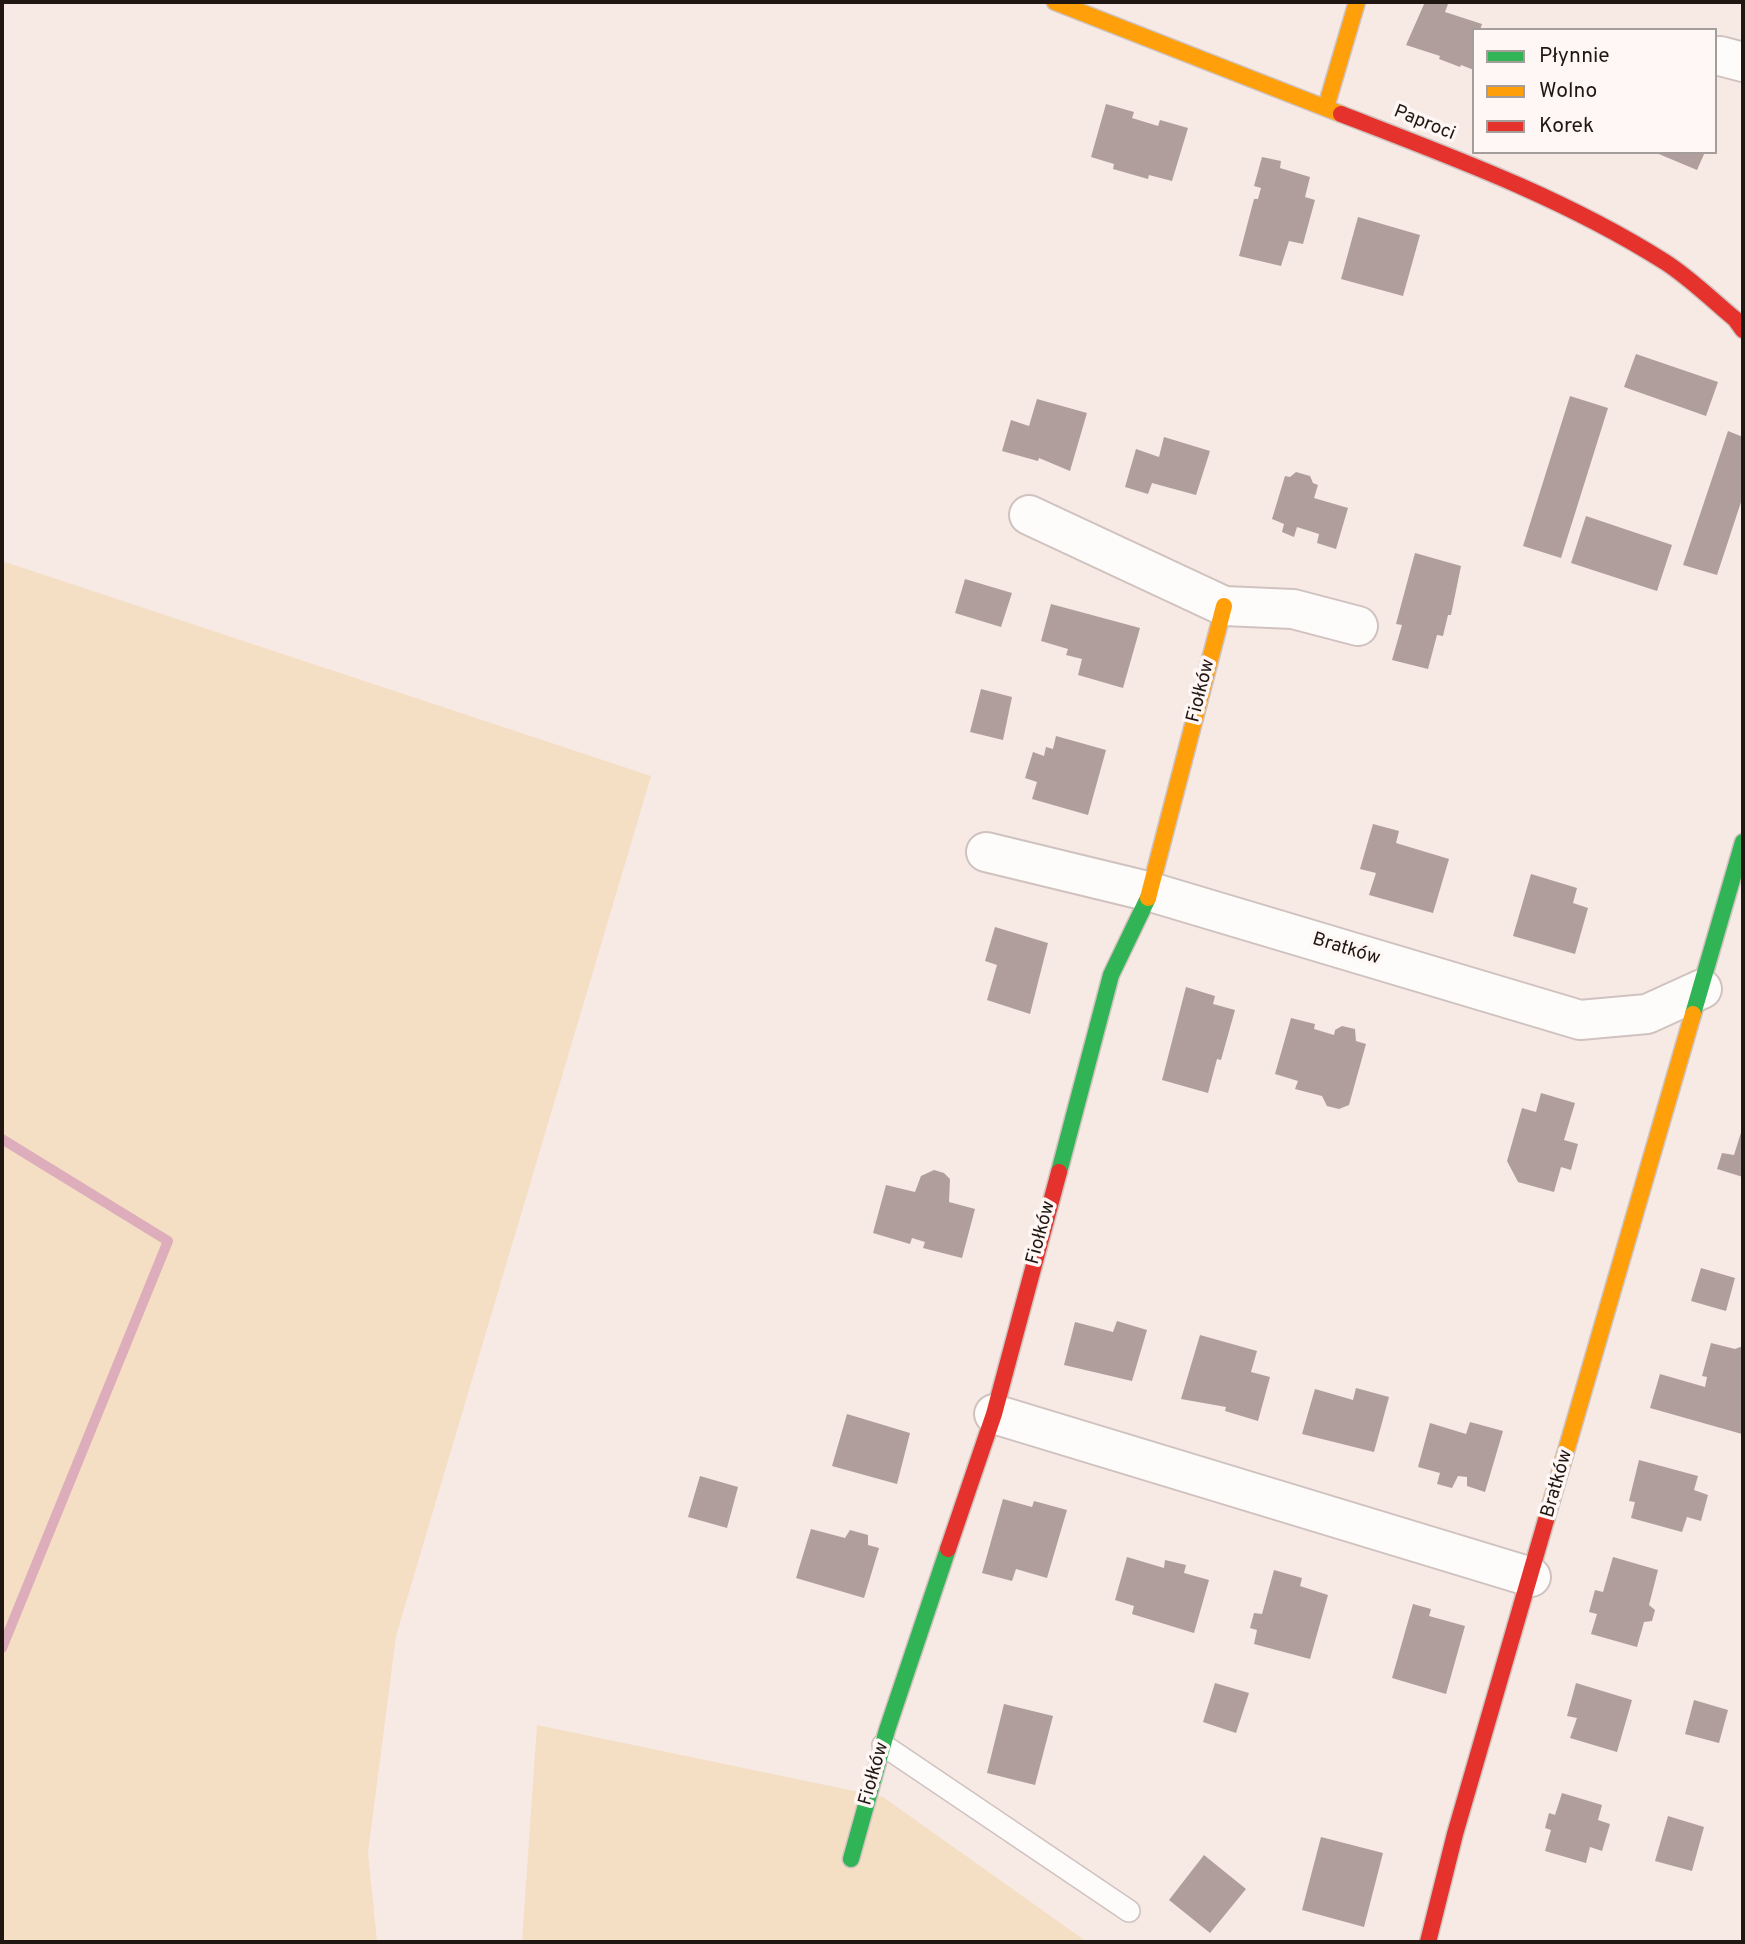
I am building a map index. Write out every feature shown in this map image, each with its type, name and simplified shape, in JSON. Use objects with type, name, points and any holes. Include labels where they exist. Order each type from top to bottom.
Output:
[{"type":"street","name":"Paproci","points":[[1055,2],[1507,179],[1585,216],[1667,263],[1735,319],[1743,330]]},
{"type":"street","points":[[1326,107],[1357,2]]},
{"type":"street","points":[[1029,515],[1224,606],[1293,609],[1358,626]]},
{"type":"street","name":"Fiołków","points":[[851,1858],[883,1745],[994,1414],[1111,975],[1152,892],[1224,606]]},
{"type":"street","name":"Bratków","points":[[1428,1942],[1455,1834],[1743,842]]},
{"type":"street","name":"Bratków","points":[[986,852],[1152,892],[1580,1020],[1647,1014],[1702,989]]},
{"type":"street","points":[[994,1414],[1531,1577]]},
{"type":"lane","points":[[883,1745],[1129,1911]]},
{"type":"shaded area","points":[[2,561],[651,776],[396,1636],[368,1853],[377,1942],[2,1942]]},
{"type":"shaded area","points":[[537,1725],[883,1797],[1087,1942],[522,1942]]},
{"type":"building","points":[[1425,2],[1448,4],[1445,12],[1482,24],[1481,28],[1472,28],[1472,69],[1406,45]]},
{"type":"building","points":[[1106,104],[1134,112],[1132,118],[1158,126],[1160,120],[1188,128],[1172,181],[1149,175],[1148,179],[1113,169],[1114,164],[1091,157]]},
{"type":"building","points":[[1659,154],[1704,154],[1697,170]]},
{"type":"building","points":[[1262,157],[1281,161],[1280,168],[1310,177],[1305,197],[1315,200],[1303,244],[1289,241],[1281,266],[1239,256],[1254,199],[1258,199],[1261,188],[1254,186]]},
{"type":"building","points":[[1358,217],[1420,235],[1403,296],[1341,279]]},
{"type":"building","points":[[1636,354],[1718,382],[1706,416],[1624,387]]},
{"type":"building","points":[[1570,396],[1608,408],[1561,558],[1523,546]]},
{"type":"building","points":[[1037,399],[1087,413],[1070,471],[1039,458],[1038,461],[1002,451],[1011,420],[1029,426]]},
{"type":"building","points":[[1728,431],[1743,437],[1743,496],[1717,575],[1683,565]]},
{"type":"building","points":[[1164,437],[1210,451],[1196,495],[1152,483],[1148,494],[1125,487],[1136,449],[1159,457]]},
{"type":"building","points":[[1296,472],[1310,476],[1313,483],[1318,485],[1314,498],[1348,508],[1336,549],[1317,543],[1319,534],[1297,527],[1294,537],[1282,532],[1284,524],[1272,519],[1285,476],[1290,477]]},
{"type":"building","points":[[1586,516],[1672,545],[1657,591],[1571,563]]},
{"type":"building","points":[[1415,553],[1461,566],[1451,615],[1448,615],[1443,636],[1437,635],[1428,669],[1392,660],[1402,625],[1396,624]]},
{"type":"building","points":[[965,579],[1012,593],[1001,627],[955,613]]},
{"type":"building","points":[[1051,604],[1140,628],[1123,688],[1078,675],[1082,659],[1066,655],[1068,649],[1041,641]]},
{"type":"building","points":[[981,689],[1012,697],[1003,740],[970,732]]},
{"type":"building","points":[[1056,736],[1106,750],[1088,815],[1032,799],[1037,782],[1025,778],[1033,752],[1044,756],[1046,747],[1053,749]]},
{"type":"building","points":[[1373,824],[1399,831],[1396,843],[1449,859],[1433,913],[1369,895],[1376,873],[1360,869]]},
{"type":"building","points":[[1531,874],[1577,888],[1573,903],[1588,908],[1575,954],[1513,936]]},
{"type":"building","points":[[995,927],[1048,943],[1030,1014],[987,1000],[997,965],[985,961]]},
{"type":"building","points":[[1186,987],[1215,996],[1213,1004],[1235,1010],[1221,1060],[1217,1059],[1208,1093],[1162,1080]]},
{"type":"building","points":[[1291,1018],[1315,1024],[1314,1029],[1334,1035],[1335,1030],[1342,1026],[1355,1029],[1356,1041],[1366,1044],[1349,1105],[1339,1109],[1327,1106],[1322,1096],[1295,1089],[1298,1081],[1275,1074]]},
{"type":"building","points":[[1541,1093],[1575,1103],[1564,1140],[1578,1144],[1571,1170],[1561,1167],[1554,1192],[1518,1182],[1507,1161],[1522,1108],[1536,1112]]},
{"type":"building","points":[[1743,1126],[1743,1177],[1717,1169],[1722,1153],[1734,1155]]},
{"type":"building","points":[[934,1170],[944,1173],[950,1179],[949,1202],[975,1209],[962,1258],[923,1248],[925,1242],[912,1238],[910,1244],[873,1233],[886,1185],[915,1192],[921,1176]]},
{"type":"building","points":[[1701,1268],[1735,1278],[1726,1311],[1691,1301]]},
{"type":"building","points":[[1117,1321],[1147,1330],[1132,1381],[1064,1365],[1075,1322],[1113,1332]]},
{"type":"building","points":[[1200,1335],[1257,1351],[1251,1372],[1270,1377],[1258,1421],[1225,1411],[1226,1407],[1181,1399]]},
{"type":"building","points":[[1711,1343],[1735,1349],[1743,1346],[1742,1434],[1650,1408],[1660,1374],[1705,1387],[1707,1377],[1702,1376]]},
{"type":"building","points":[[1356,1388],[1389,1397],[1374,1452],[1302,1434],[1315,1389],[1353,1400]]},
{"type":"building","points":[[847,1414],[910,1433],[897,1484],[832,1466]]},
{"type":"building","points":[[1470,1422],[1503,1431],[1485,1492],[1467,1486],[1467,1477],[1458,1476],[1452,1488],[1437,1484],[1440,1473],[1418,1467],[1430,1423],[1466,1434]]},
{"type":"building","points":[[1639,1460],[1698,1476],[1694,1490],[1708,1495],[1701,1521],[1687,1517],[1682,1532],[1631,1518],[1635,1502],[1629,1501]]},
{"type":"building","points":[[700,1476],[738,1487],[727,1528],[688,1517]]},
{"type":"building","points":[[1003,1499],[1032,1507],[1034,1501],[1067,1510],[1047,1578],[1016,1569],[1012,1581],[982,1573]]},
{"type":"building","points":[[811,1529],[845,1538],[850,1530],[868,1535],[868,1545],[879,1548],[864,1598],[796,1578]]},
{"type":"building","points":[[1127,1557],[1164,1568],[1165,1560],[1186,1565],[1184,1573],[1209,1580],[1194,1633],[1132,1614],[1134,1606],[1115,1600]]},
{"type":"building","points":[[1613,1557],[1658,1570],[1649,1605],[1655,1610],[1652,1621],[1644,1622],[1637,1647],[1591,1634],[1597,1614],[1589,1612],[1595,1590],[1603,1592]]},
{"type":"building","points":[[1274,1570],[1302,1578],[1300,1586],[1328,1595],[1310,1659],[1254,1644],[1257,1630],[1250,1628],[1254,1613],[1262,1614]]},
{"type":"building","points":[[1413,1604],[1431,1609],[1429,1616],[1465,1626],[1446,1694],[1392,1678]]},
{"type":"building","points":[[1215,1683],[1249,1693],[1236,1733],[1203,1722]]},
{"type":"building","points":[[1576,1683],[1632,1700],[1617,1752],[1570,1738],[1577,1718],[1567,1716]]},
{"type":"building","points":[[1694,1700],[1728,1710],[1719,1743],[1685,1734]]},
{"type":"building","points":[[1004,1704],[1053,1716],[1035,1785],[987,1773]]},
{"type":"building","points":[[1562,1793],[1602,1805],[1598,1820],[1610,1824],[1602,1851],[1590,1847],[1586,1863],[1545,1851],[1551,1830],[1545,1828],[1549,1813],[1555,1815]]},
{"type":"building","points":[[1668,1816],[1704,1827],[1692,1871],[1655,1861]]},
{"type":"building","points":[[1321,1837],[1383,1853],[1364,1927],[1302,1910]]},
{"type":"building","points":[[1204,1855],[1246,1889],[1210,1933],[1169,1900]]},
{"type":"waterway","points":[[2,1139],[168,1241],[2,1648]]},
{"type":"traffic: fast","points":[[1693,1014],[1743,842]]},
{"type":"traffic: fast","points":[[1059,1172],[1111,975],[1148,898]]},
{"type":"traffic: fast","points":[[851,1859],[887,1730],[948,1549]]},
{"type":"traffic: slow","points":[[1055,2],[1341,114]]},
{"type":"traffic: slow","points":[[1326,107],[1357,2]]},
{"type":"traffic: slow","points":[[1148,898],[1224,606]]},
{"type":"traffic: slow","points":[[1546,1520],[1693,1014]]},
{"type":"traffic: jam","points":[[1341,114],[1507,180],[1627,239],[1692,282],[1735,319],[1743,330]]},
{"type":"traffic: jam","points":[[948,1549],[994,1414],[1059,1172]]},
{"type":"traffic: jam","points":[[1428,1942],[1455,1834],[1546,1520]]}]
